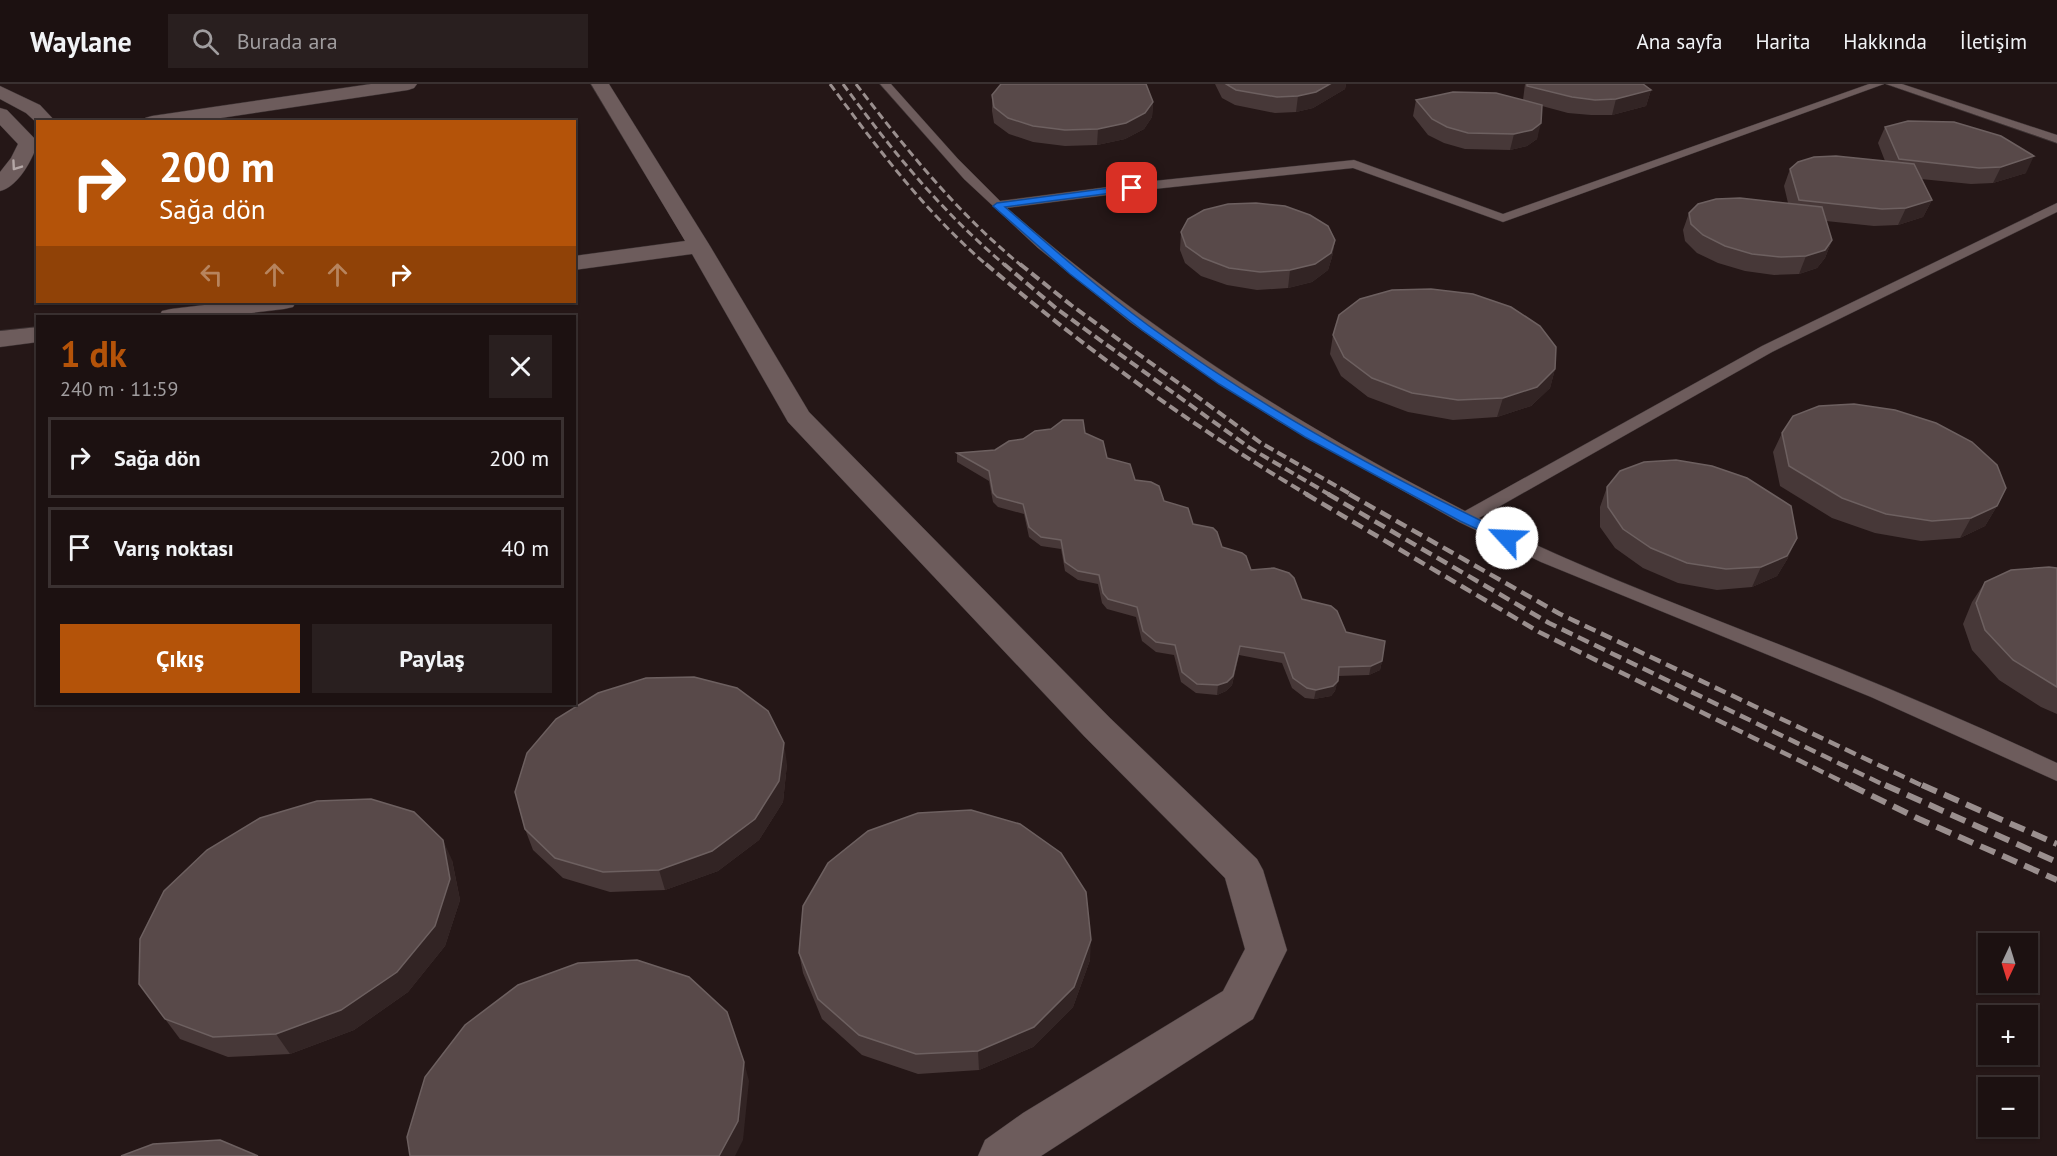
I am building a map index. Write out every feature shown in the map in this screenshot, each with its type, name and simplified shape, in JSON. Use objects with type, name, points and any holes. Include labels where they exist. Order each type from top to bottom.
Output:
[{"type":"street","points":[[162,120],[319,90],[408,84]]},
{"type":"street","points":[[600,84],[699,246],[798,416],[1097,727],[1243,870],[1266,950],[1238,1005],[1040,1129],[1002,1156]]},
{"type":"street","points":[[0,92],[33,109],[45,120]]},
{"type":"street","points":[[0,114],[33,142],[4,193]]},
{"type":"street","points":[[4,193],[26,186]]},
{"type":"street","points":[[576,263],[699,246]]},
{"type":"street","points":[[179,315],[276,303]]},
{"type":"street","points":[[0,339],[36,334]]},
{"type":"lane","points":[[885,84],[997,206],[1073,272],[1146,328],[1223,381],[1309,434],[1465,518],[1549,558],[1924,712],[2057,772]]},
{"type":"lane","points":[[997,206],[1154,185],[1354,164],[1503,218],[1879,84]]},
{"type":"lane","points":[[1892,84],[2057,139]]},
{"type":"lane","points":[[1465,518],[1767,349],[2057,207]]},
{"type":"building","points":[[1001,84],[1146,84],[1153,102],[1145,113],[1126,123],[1098,129],[1065,130],[1033,126],[1008,118],[994,107],[992,95]]},
{"type":"building","points":[[1226,84],[1330,84],[1316,92],[1277,97],[1236,90]]},
{"type":"building","points":[[1527,84],[1643,84],[1651,90],[1616,99],[1595,100],[1572,97],[1527,86]]},
{"type":"building","points":[[1453,92],[1496,93],[1542,105],[1541,123],[1532,130],[1514,134],[1468,133],[1447,127],[1432,119],[1416,100]]},
{"type":"building","points":[[1908,121],[1954,122],[2001,136],[2034,156],[2001,167],[1979,168],[1899,159],[1885,127]]},
{"type":"building","points":[[1836,156],[1914,164],[1932,200],[1906,208],[1882,209],[1799,200],[1790,169],[1798,162],[1814,157]]},
{"type":"building","points":[[1740,198],[1822,207],[1832,240],[1825,250],[1806,256],[1781,257],[1752,254],[1725,246],[1703,235],[1691,224],[1689,213],[1698,204],[1716,199]]},
{"type":"building","points":[[1256,203],[1285,206],[1310,215],[1328,226],[1335,240],[1331,253],[1315,264],[1290,270],[1260,272],[1229,268],[1203,258],[1186,246],[1181,232],[1188,219],[1204,210],[1228,204]]},
{"type":"building","points":[[1431,289],[1473,294],[1511,307],[1540,326],[1556,347],[1555,369],[1537,387],[1503,398],[1458,400],[1412,393],[1372,378],[1344,357],[1333,335],[1339,315],[1360,299],[1392,290]]},
{"type":"building","points":[[1854,404],[1895,410],[1936,423],[1972,442],[1997,465],[2006,488],[1997,506],[1971,518],[1932,521],[1886,514],[1842,498],[1789,466],[1782,433],[1793,416],[1819,406]]},
{"type":"building","points":[[1063,420],[1083,420],[1085,433],[1103,441],[1107,458],[1130,464],[1135,480],[1151,482],[1159,486],[1164,501],[1188,508],[1193,524],[1213,528],[1217,532],[1222,547],[1246,556],[1251,570],[1274,568],[1289,573],[1294,578],[1302,599],[1331,606],[1337,611],[1346,632],[1385,641],[1382,661],[1371,666],[1339,667],[1338,681],[1333,686],[1316,690],[1307,688],[1293,678],[1284,653],[1240,646],[1233,676],[1227,682],[1218,685],[1197,684],[1182,672],[1175,645],[1156,642],[1143,631],[1137,607],[1108,599],[1103,593],[1099,575],[1078,571],[1065,562],[1061,540],[1041,537],[1029,527],[1023,504],[997,497],[993,493],[989,471],[957,453],[995,450],[1009,441],[1023,439],[1035,431],[1051,429]]},
{"type":"building","points":[[1676,460],[1712,466],[1747,478],[1791,506],[1797,538],[1787,556],[1761,567],[1726,569],[1687,563],[1651,548],[1623,529],[1608,507],[1607,487],[1620,471],[1644,462]]},
{"type":"building","points":[[2057,568],[2057,687],[2013,660],[1985,630],[1976,603],[1985,582],[2011,570]]},
{"type":"building","points":[[694,677],[737,688],[768,711],[784,743],[779,781],[755,819],[712,851],[659,870],[603,872],[555,858],[525,829],[515,792],[527,753],[556,719],[598,693],[646,678]]},
{"type":"building","points":[[371,799],[414,812],[443,840],[450,879],[435,926],[397,972],[341,1010],[276,1034],[213,1037],[165,1019],[139,984],[140,939],[164,891],[207,850],[260,818],[317,801]]},
{"type":"building","points":[[971,810],[1020,824],[1061,853],[1086,892],[1091,940],[1074,987],[1034,1027],[978,1051],[916,1054],[859,1035],[818,999],[799,953],[803,906],[828,863],[868,831],[918,813]]},
{"type":"building","points":[[637,960],[689,977],[727,1012],[744,1062],[738,1121],[719,1156],[410,1156],[407,1137],[425,1077],[465,1025],[518,985],[578,963]]},
{"type":"building","points":[[220,1140],[258,1156],[121,1156],[153,1144]]},
{"type":"railway","points":[[830,84],[923,202],[965,246],[988,266]]},
{"type":"railway","points":[[843,84],[919,180],[960,224],[1006,266]]},
{"type":"railway","points":[[856,84],[894,133],[955,203],[1022,266]]},
{"type":"railway","points":[[986,264],[1062,327],[1142,387],[1224,443],[1308,495]]},
{"type":"railway","points":[[1004,264],[1057,309],[1250,448],[1330,495]]},
{"type":"railway","points":[[1020,264],[1071,305],[1261,443],[1352,495]]},
{"type":"railway","points":[[1306,494],[1539,632],[1853,787]]},
{"type":"railway","points":[[1328,494],[1549,623],[1888,787]]},
{"type":"railway","points":[[1349,494],[1560,614],[1925,787]]},
{"type":"railway","points":[[1850,785],[1919,819],[2057,880]]},
{"type":"railway","points":[[1885,785],[2057,862]]},
{"type":"railway","points":[[1922,785],[2057,844]]},
{"type":"route","points":[[1132,188],[997,206],[1073,272],[1146,328],[1223,381],[1309,434],[1465,518],[1507,538]]}]
